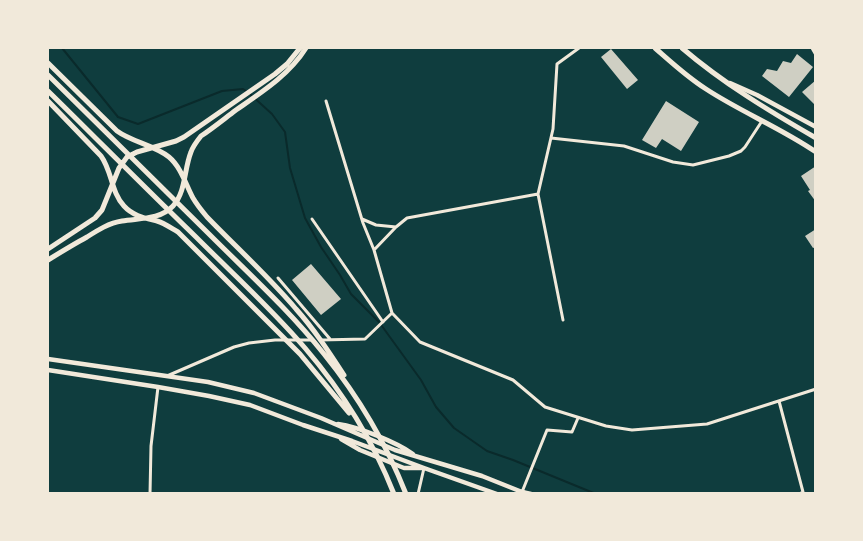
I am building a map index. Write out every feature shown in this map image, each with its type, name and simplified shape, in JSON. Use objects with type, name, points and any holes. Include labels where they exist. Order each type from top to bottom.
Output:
[{"type":"highway","points":[[106,199],[122,162],[127,157],[150,147],[176,141],[196,130],[275,74],[290,61],[300,48]]},
{"type":"highway","points":[[120,221],[157,219],[171,208],[178,200],[181,192],[190,153],[201,136],[257,96],[288,70],[306,48]]},
{"type":"highway","points":[[655,48],[680,70],[705,88],[816,152]]},
{"type":"highway","points":[[682,48],[703,66],[756,103],[816,138]]},
{"type":"highway","points":[[48,63],[124,136],[163,153],[174,161],[194,199],[207,217],[297,310],[332,356],[374,427],[406,494]]},
{"type":"highway","points":[[48,75],[255,279],[296,322],[328,359],[374,427]]},
{"type":"highway","points":[[48,91],[245,285],[309,353],[331,380],[362,427],[394,494]]},
{"type":"highway","points":[[48,101],[98,152],[106,164],[119,199],[127,209],[144,218]]},
{"type":"highway","points":[[132,140],[150,143],[176,141]]},
{"type":"highway","points":[[137,152],[150,150],[163,153]]},
{"type":"highway","points":[[190,153],[188,179],[194,199]]},
{"type":"highway","points":[[180,172],[181,192]]},
{"type":"highway","points":[[48,249],[95,218],[102,210],[108,193],[109,174]]},
{"type":"highway","points":[[116,175],[115,188],[119,199]]},
{"type":"highway","points":[[136,214],[157,219],[184,238],[300,354],[355,421],[374,449]]},
{"type":"highway","points":[[48,260],[104,227],[120,221],[144,218],[157,219]]},
{"type":"main road","points":[[728,82],[752,92],[816,127]]},
{"type":"main road","points":[[48,359],[219,384],[254,393],[334,424],[351,426],[394,442],[416,457],[482,476],[531,494]]},
{"type":"main road","points":[[48,370],[158,387],[250,405],[336,436],[360,450],[399,466],[424,468],[497,494]]},
{"type":"street","points":[[563,320],[538,194],[553,129],[557,64],[579,48]]},
{"type":"street","points":[[812,48],[816,55]]},
{"type":"street","points":[[326,101],[362,219],[374,250],[392,314],[420,342],[513,380],[546,407],[606,426],[632,430],[707,424],[816,389]]},
{"type":"street","points":[[551,138],[624,146],[673,162],[693,165],[741,151],[763,120]]},
{"type":"street","points":[[374,250],[407,218],[538,194]]},
{"type":"street","points":[[312,219],[383,322]]},
{"type":"street","points":[[362,219],[376,225],[396,227]]},
{"type":"street","points":[[278,278],[330,340]]},
{"type":"street","points":[[166,376],[234,347],[249,343],[275,340],[366,339],[392,314]]},
{"type":"street","points":[[150,494],[150,446],[158,387]]},
{"type":"street","points":[[779,401],[803,492],[799,494]]},
{"type":"street","points":[[524,493],[528,476],[547,430],[572,432],[578,418]]},
{"type":"street","points":[[418,494],[424,468]]},
{"type":"building","points":[[611,49],[638,80],[627,89],[601,57]]},
{"type":"building","points":[[797,54],[813,67],[789,97],[762,76],[767,69],[777,71],[783,61],[791,63]]},
{"type":"building","points":[[816,80],[816,106],[802,92]]},
{"type":"building","points":[[666,101],[699,122],[681,151],[662,139],[656,148],[642,140]]},
{"type":"building","points":[[816,166],[816,202],[801,176]]},
{"type":"building","points":[[816,229],[816,247],[813,248],[805,236]]},
{"type":"building","points":[[311,264],[341,299],[321,315],[292,280]]},
{"type":"waterway","points":[[62,48],[118,117],[138,124],[222,91],[243,89],[246,91]]},
{"type":"waterway","points":[[250,94],[272,114],[285,132],[290,168],[305,218],[321,247],[351,294],[379,322],[421,380],[436,407],[454,428],[487,451],[596,494]]}]
